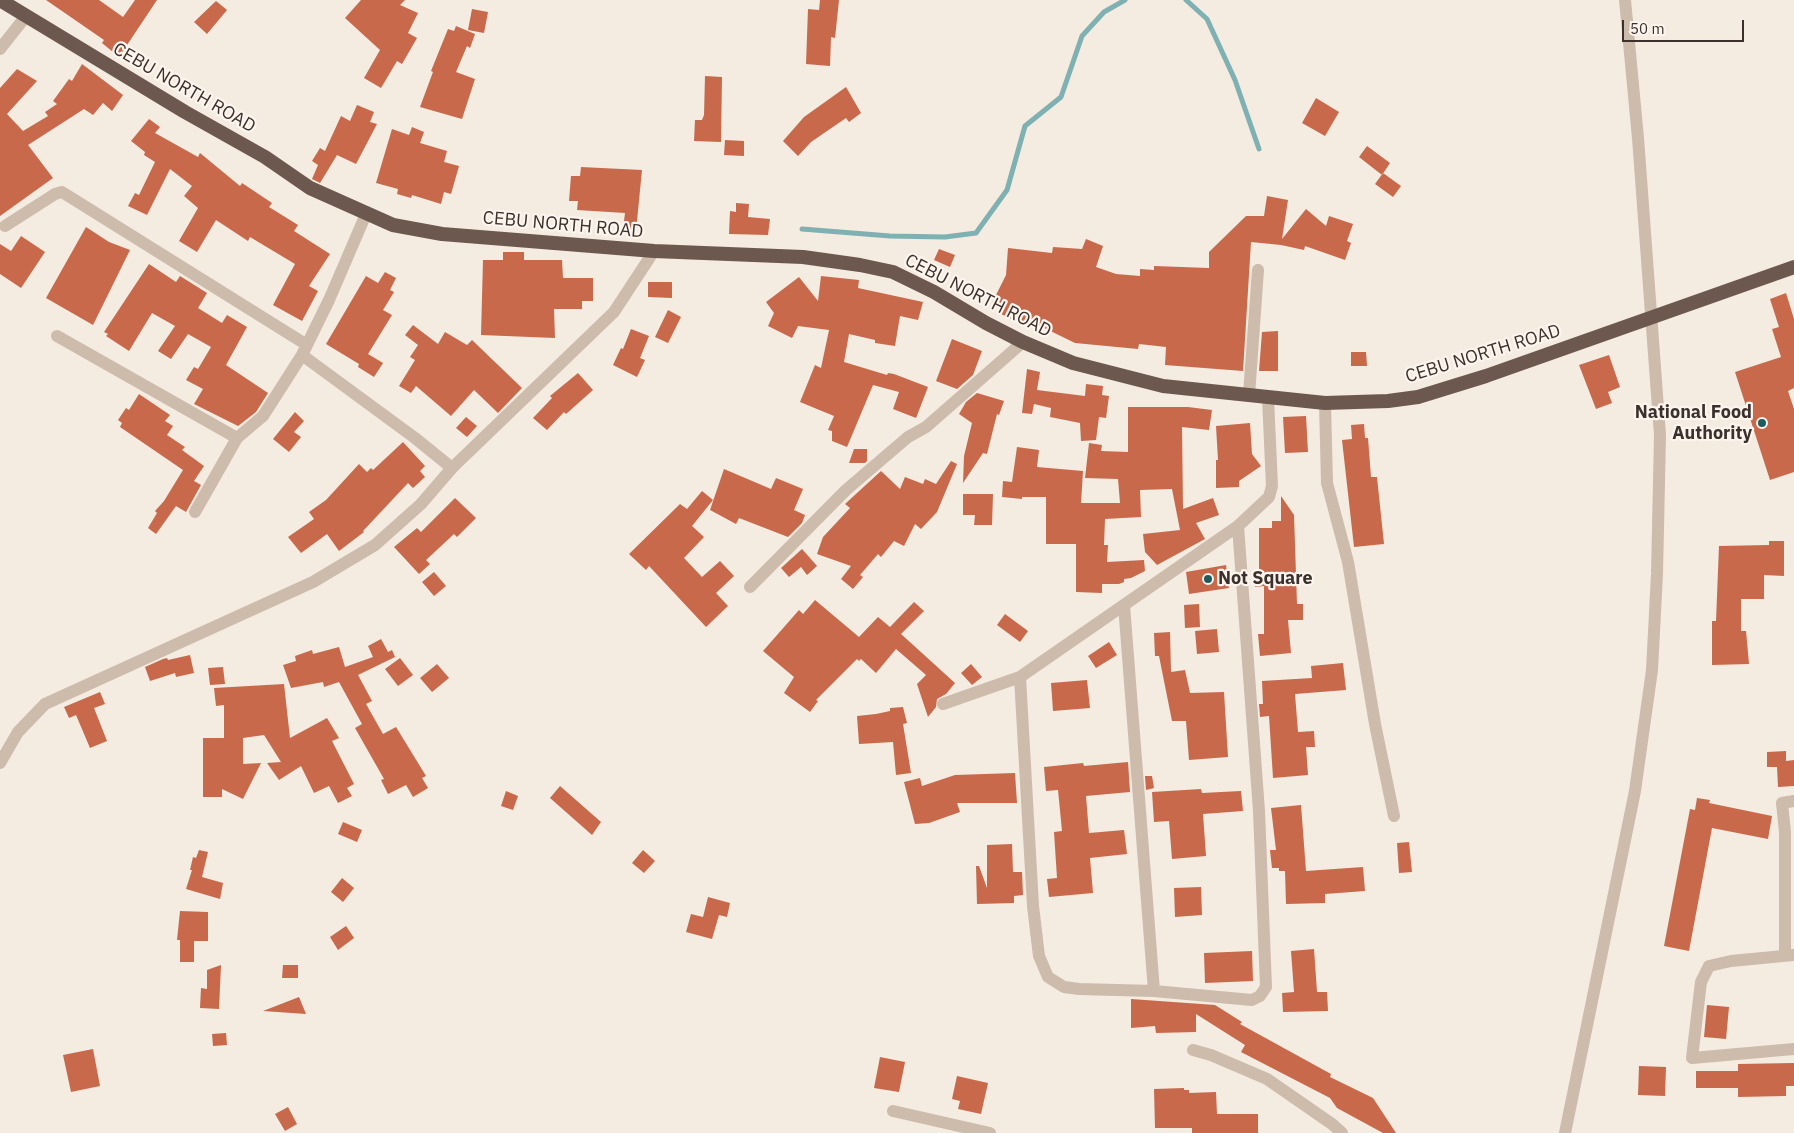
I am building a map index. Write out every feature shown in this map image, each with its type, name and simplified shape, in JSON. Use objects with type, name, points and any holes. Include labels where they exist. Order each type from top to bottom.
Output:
[{"type":"highway","name":"CEBU NORTH ROAD","points":[[0,0],[184,112],[265,157],[310,188],[393,225],[442,234],[654,251],[803,257],[894,272],[1023,342],[1073,363],[1164,386],[1326,403],[1418,397],[1443,390],[1794,266]]},
{"type":"street","points":[[1565,1133],[1635,791],[1652,670],[1657,574],[1660,435],[1653,316],[1625,0]]},
{"type":"street","points":[[0,49],[26,16]]},
{"type":"street","points":[[5,226],[54,194],[62,192],[68,194],[304,350],[452,468]]},
{"type":"street","points":[[195,512],[237,438],[263,416],[304,350],[329,300],[366,214]]},
{"type":"street","points":[[0,762],[18,732],[45,704],[313,582],[375,545],[421,504],[452,468],[614,312],[654,251]]},
{"type":"street","points":[[1249,395],[1258,270]]},
{"type":"street","points":[[57,336],[237,438]]},
{"type":"street","points":[[750,587],[846,490],[908,437],[926,427],[1023,342]]},
{"type":"street","points":[[943,704],[1020,677],[1238,526],[1268,497],[1272,486],[1268,398]]},
{"type":"street","points":[[1326,403],[1327,483],[1348,562],[1375,724],[1394,816]]},
{"type":"street","points":[[1020,677],[1033,906],[1039,956],[1048,977],[1064,987],[1154,991],[1252,1000],[1260,996],[1266,987],[1259,811],[1238,526]]},
{"type":"street","points":[[1124,605],[1154,991]]},
{"type":"street","points":[[1794,801],[1782,802],[1790,956],[1731,961],[1709,966],[1701,982],[1692,1058],[1794,1049]]},
{"type":"street","points":[[1192,1050],[1223,1060],[1267,1079],[1342,1133]]},
{"type":"street","points":[[893,1111],[990,1133]]},
{"type":"building","points":[[46,0],[99,0],[123,17],[135,0],[157,0],[119,57],[102,43],[104,40]]},
{"type":"building","points":[[361,0],[405,0],[400,5],[418,13],[408,33],[417,38],[402,64],[397,61],[381,88],[364,78],[380,50],[345,18]]},
{"type":"building","points":[[820,0],[839,0],[835,38],[831,37],[830,66],[806,64],[808,9],[819,10]]},
{"type":"building","points":[[216,1],[227,10],[207,34],[194,22]]},
{"type":"building","points":[[472,9],[488,12],[484,33],[468,30]]},
{"type":"building","points":[[456,26],[475,34],[470,48],[467,46],[456,72],[475,79],[462,119],[420,107],[433,72],[431,71],[448,29],[454,31]]},
{"type":"building","points":[[82,64],[123,95],[112,111],[103,103],[93,115],[84,109],[28,145],[53,178],[0,216],[0,88],[17,69],[37,81],[7,114],[23,131],[48,116],[45,112],[57,104],[53,101],[69,79],[72,81]]},
{"type":"building","points":[[705,76],[722,77],[721,142],[694,141],[695,120],[702,120],[704,115]]},
{"type":"building","points":[[846,87],[861,113],[849,122],[846,118],[811,142],[798,156],[783,141],[804,117]]},
{"type":"building","points":[[1316,98],[1339,112],[1325,136],[1302,123]]},
{"type":"building","points":[[357,105],[374,112],[370,122],[377,124],[356,164],[337,155],[320,183],[312,179],[318,165],[312,161],[320,148],[325,151],[341,116],[350,121]]},
{"type":"building","points":[[149,119],[160,127],[155,133],[198,157],[200,153],[240,186],[242,183],[272,203],[269,207],[298,225],[294,231],[330,254],[309,286],[318,291],[302,321],[273,305],[295,264],[250,237],[248,241],[216,220],[197,252],[179,241],[198,208],[184,196],[192,186],[170,169],[147,215],[128,206],[135,193],[139,195],[155,162],[144,155],[145,152],[131,141]]},
{"type":"building","points":[[412,127],[424,132],[420,143],[447,151],[444,162],[459,166],[451,194],[444,192],[441,204],[412,195],[411,198],[397,194],[398,189],[376,183],[392,129],[409,135]]},
{"type":"building","points":[[725,140],[744,141],[744,156],[724,155]]},
{"type":"building","points":[[1367,146],[1390,163],[1382,175],[1359,157]]},
{"type":"building","points":[[581,167],[642,170],[636,231],[623,229],[625,213],[577,210],[578,201],[569,201],[571,176],[580,176]]},
{"type":"building","points":[[1383,173],[1401,186],[1393,197],[1375,184]]},
{"type":"building","points":[[1267,196],[1288,200],[1282,239],[1306,209],[1326,226],[1329,216],[1353,224],[1347,241],[1351,243],[1345,260],[1305,246],[1304,250],[1281,245],[1251,242],[1243,371],[1165,365],[1166,347],[1139,344],[1138,349],[1075,343],[1034,323],[1031,327],[1001,314],[1004,309],[992,303],[1006,275],[1008,248],[1052,253],[1053,247],[1082,249],[1086,239],[1103,246],[1096,267],[1116,274],[1140,276],[1140,269],[1154,270],[1154,266],[1209,268],[1209,252],[1246,216],[1264,216]]},
{"type":"building","points":[[736,203],[749,204],[748,217],[770,219],[768,235],[729,234],[730,211],[736,212]]},
{"type":"building","points":[[86,227],[109,242],[130,250],[93,325],[46,298]]},
{"type":"building","points":[[21,236],[45,252],[21,288],[0,274],[0,244],[11,251]]},
{"type":"building","points":[[939,249],[955,255],[950,267],[934,260]]},
{"type":"building","points":[[503,252],[524,252],[524,260],[562,260],[563,278],[593,278],[593,301],[582,301],[582,309],[554,309],[555,338],[481,335],[483,260],[503,260]]},
{"type":"building","points":[[149,264],[176,282],[180,276],[207,293],[198,308],[222,323],[227,315],[247,327],[226,365],[268,393],[256,412],[238,426],[194,404],[203,389],[186,380],[194,367],[198,369],[211,347],[188,334],[171,359],[158,351],[175,326],[152,313],[129,351],[106,336],[108,334],[104,332]]},
{"type":"building","points":[[385,272],[396,278],[390,290],[394,292],[383,310],[392,315],[368,354],[383,363],[374,377],[358,367],[359,364],[326,344],[366,276],[378,283]]},
{"type":"building","points":[[821,276],[859,280],[858,288],[923,302],[918,320],[900,316],[895,346],[875,343],[875,340],[849,334],[844,362],[887,375],[888,373],[894,374],[928,387],[916,418],[893,409],[899,392],[873,385],[847,447],[832,441],[832,431],[828,430],[834,416],[800,402],[815,365],[821,368],[829,330],[798,326],[792,338],[768,326],[774,313],[766,302],[799,277],[818,301]]},
{"type":"building","points":[[648,282],[672,282],[672,298],[648,297]]},
{"type":"building","points":[[1786,293],[1794,319],[1794,388],[1788,391],[1794,409],[1794,472],[1770,480],[1735,372],[1781,357],[1772,329],[1779,327],[1770,299]]},
{"type":"building","points":[[668,310],[681,317],[668,343],[655,337]]},
{"type":"building","points":[[413,325],[438,344],[445,332],[467,345],[472,340],[522,388],[498,413],[474,390],[451,416],[416,386],[411,393],[399,386],[415,360],[410,357],[418,345],[405,335]]},
{"type":"building","points":[[631,329],[649,336],[640,358],[645,360],[637,377],[613,365],[621,348],[623,349]]},
{"type":"building","points":[[1278,331],[1278,371],[1259,371],[1262,332]]},
{"type":"building","points":[[952,339],[982,351],[973,375],[957,389],[936,381]]},
{"type":"building","points":[[1351,352],[1366,352],[1367,366],[1351,366]]},
{"type":"building","points":[[1609,355],[1620,387],[1608,392],[1612,403],[1596,409],[1579,365]]},
{"type":"building","points":[[1027,369],[1040,372],[1037,390],[1085,396],[1086,384],[1103,386],[1102,395],[1109,396],[1106,418],[1099,417],[1096,440],[1081,441],[1080,423],[1050,417],[1051,408],[1034,404],[1032,414],[1022,413]]},
{"type":"building","points":[[578,373],[593,390],[566,414],[564,412],[547,430],[533,418],[552,398],[550,396]]},
{"type":"building","points":[[977,393],[1004,401],[999,415],[997,414],[987,454],[983,453],[963,483],[964,456],[972,423],[959,414],[966,402]]},
{"type":"building","points":[[139,394],[170,415],[165,421],[173,426],[167,435],[185,447],[182,450],[204,466],[194,481],[201,485],[186,512],[176,506],[156,534],[148,528],[157,513],[155,511],[164,501],[183,470],[120,427],[122,423],[118,420],[126,408],[129,410]]},
{"type":"building","points":[[1128,407],[1188,407],[1212,410],[1209,430],[1182,427],[1183,509],[1213,498],[1219,515],[1196,523],[1205,539],[1157,565],[1145,552],[1143,534],[1180,530],[1172,489],[1140,490],[1141,517],[1105,519],[1104,545],[1108,545],[1107,562],[1144,560],[1145,571],[1131,578],[1124,579],[1124,582],[1119,584],[1102,584],[1102,593],[1076,592],[1076,544],[1046,544],[1046,497],[1022,497],[1022,499],[1002,497],[1003,481],[1012,482],[1017,447],[1039,450],[1037,467],[1083,471],[1081,503],[1120,503],[1118,479],[1085,478],[1089,443],[1102,445],[1101,451],[1128,452]]},
{"type":"building","points":[[295,412],[304,421],[294,432],[301,437],[289,452],[273,439]]},
{"type":"building","points":[[1306,416],[1308,452],[1285,453],[1283,417]]},
{"type":"building","points":[[466,417],[477,426],[467,437],[456,428]]},
{"type":"building","points":[[1250,423],[1252,454],[1261,466],[1239,481],[1239,487],[1216,488],[1216,460],[1218,460],[1216,426]]},
{"type":"building","points":[[1364,424],[1365,438],[1368,438],[1371,477],[1377,477],[1384,544],[1354,547],[1342,440],[1352,439],[1351,425]]},
{"type":"building","points":[[403,442],[425,466],[420,471],[425,477],[413,488],[408,483],[364,532],[339,551],[327,534],[301,553],[288,537],[314,519],[309,512],[326,500],[359,464],[367,472],[371,468],[373,470]]},
{"type":"building","points":[[854,449],[867,449],[867,461],[865,463],[849,463]]},
{"type":"building","points":[[951,461],[957,464],[937,512],[921,529],[915,524],[904,546],[894,541],[881,557],[878,554],[860,575],[863,577],[853,589],[841,579],[851,566],[817,554],[823,537],[850,508],[845,504],[881,471],[900,489],[905,477],[923,484],[925,479],[936,484]]},
{"type":"building","points":[[724,469],[771,489],[776,478],[803,489],[794,510],[805,515],[802,523],[788,537],[739,518],[736,524],[710,510]]},
{"type":"building","points":[[702,491],[713,500],[692,526],[704,537],[684,558],[702,577],[720,561],[734,576],[716,593],[728,606],[706,627],[649,566],[646,570],[629,554],[680,504],[687,509]]},
{"type":"building","points":[[963,494],[993,494],[992,525],[974,525],[975,515],[963,515]]},
{"type":"building","points":[[1281,496],[1294,515],[1297,604],[1303,604],[1303,620],[1288,620],[1291,653],[1260,656],[1258,634],[1264,634],[1264,586],[1255,587],[1255,573],[1259,573],[1259,528],[1272,528],[1272,521],[1281,521]]},
{"type":"building","points":[[455,498],[476,518],[457,537],[454,534],[426,560],[430,564],[419,574],[394,547],[417,528],[421,532]]},
{"type":"building","points":[[1769,541],[1784,541],[1784,576],[1764,575],[1764,599],[1741,599],[1741,631],[1746,631],[1749,664],[1712,665],[1712,621],[1716,621],[1719,546],[1769,545]]},
{"type":"building","points":[[802,549],[817,566],[807,575],[801,567],[789,577],[781,568]]},
{"type":"building","name":"Not Square","points":[[1226,565],[1229,588],[1189,594],[1186,572]]},
{"type":"building","points":[[434,572],[446,586],[434,596],[422,582]]},
{"type":"building","points":[[815,600],[859,637],[878,617],[890,627],[914,602],[924,611],[901,634],[955,683],[946,694],[937,699],[936,707],[928,717],[917,684],[926,675],[896,649],[876,673],[861,659],[859,661],[857,659],[816,700],[818,701],[810,712],[784,693],[794,677],[763,651],[799,610],[803,614]]},
{"type":"building","points":[[1199,604],[1200,627],[1185,628],[1184,605]]},
{"type":"building","points":[[1005,614],[1028,631],[1020,642],[997,625]]},
{"type":"building","points":[[1217,629],[1219,652],[1197,654],[1195,631]]},
{"type":"building","points":[[1170,632],[1171,672],[1185,670],[1190,693],[1224,692],[1228,757],[1189,760],[1186,721],[1172,721],[1159,656],[1155,656],[1154,633]]},
{"type":"building","points":[[381,639],[388,652],[392,650],[395,657],[358,675],[372,701],[366,704],[383,734],[396,727],[426,776],[422,778],[428,788],[413,797],[406,785],[388,794],[381,780],[384,779],[355,728],[362,724],[339,682],[324,687],[323,682],[291,688],[283,665],[296,661],[295,656],[312,650],[313,654],[339,647],[345,667],[373,657],[368,646]]},
{"type":"building","points":[[1109,642],[1117,655],[1096,668],[1088,656]]},
{"type":"building","points":[[190,655],[194,673],[176,677],[175,673],[150,681],[145,667],[163,659],[167,658],[168,660]]},
{"type":"building","points":[[400,658],[413,675],[398,686],[385,669]]},
{"type":"building","points":[[1343,663],[1346,690],[1295,694],[1298,732],[1314,731],[1315,747],[1306,747],[1308,775],[1273,778],[1269,716],[1260,717],[1259,704],[1263,704],[1262,681],[1312,678],[1311,666]]},
{"type":"building","points":[[437,664],[449,678],[432,692],[420,678]]},
{"type":"building","points":[[971,664],[982,677],[972,685],[961,673]]},
{"type":"building","points":[[223,667],[225,684],[210,685],[208,668]]},
{"type":"building","points":[[1087,680],[1090,708],[1053,711],[1051,683]]},
{"type":"building","points":[[284,684],[290,738],[327,718],[339,738],[332,741],[354,784],[347,788],[352,796],[338,803],[329,786],[314,793],[301,766],[279,780],[267,763],[281,762],[264,735],[243,738],[243,764],[261,763],[243,799],[222,789],[222,797],[203,797],[203,738],[224,738],[224,705],[216,706],[214,688]]},
{"type":"building","points":[[100,692],[105,704],[94,708],[107,741],[90,748],[76,715],[69,718],[64,707]]},
{"type":"building","points":[[903,707],[907,723],[903,724],[911,773],[896,775],[893,742],[859,744],[857,716],[876,714],[890,711],[890,708]]},
{"type":"building","points":[[1786,751],[1786,761],[1794,760],[1794,786],[1778,787],[1777,767],[1767,767],[1767,752]]},
{"type":"building","points":[[1128,762],[1130,792],[1086,796],[1089,833],[1124,830],[1127,854],[1090,858],[1093,893],[1049,897],[1047,879],[1057,878],[1054,832],[1062,831],[1058,790],[1046,791],[1044,767],[1083,763],[1084,766]]},
{"type":"building","points":[[1015,773],[1017,803],[957,803],[960,812],[929,823],[915,824],[904,782],[920,778],[922,786],[955,775]]},
{"type":"building","points":[[1145,776],[1152,776],[1154,788],[1146,790]]},
{"type":"building","points":[[560,786],[601,822],[592,835],[550,798]]},
{"type":"building","points":[[1201,789],[1202,793],[1241,791],[1243,811],[1203,814],[1206,856],[1172,859],[1169,821],[1154,822],[1152,792]]},
{"type":"building","points":[[506,791],[518,796],[513,810],[501,806]]},
{"type":"building","points":[[1697,798],[1710,800],[1709,803],[1772,816],[1768,839],[1712,828],[1689,951],[1664,946],[1690,809],[1695,810]]},
{"type":"building","points":[[1301,805],[1306,871],[1363,867],[1365,891],[1325,894],[1325,903],[1286,904],[1285,871],[1279,871],[1279,868],[1272,868],[1270,850],[1276,850],[1271,808]]},
{"type":"building","points":[[343,822],[362,830],[357,842],[338,834]]},
{"type":"building","points":[[1409,842],[1412,872],[1399,873],[1397,843]]},
{"type":"building","points":[[1012,844],[1013,872],[1022,872],[1023,895],[1014,896],[1014,903],[977,904],[976,866],[979,866],[987,888],[987,845]]},
{"type":"building","points":[[199,850],[208,852],[202,877],[223,883],[220,899],[186,889],[192,870],[190,870],[193,857],[196,858]]},
{"type":"building","points":[[643,850],[655,861],[644,873],[632,863]]},
{"type":"building","points":[[342,878],[354,888],[343,902],[331,892]]},
{"type":"building","points":[[1201,887],[1202,915],[1175,917],[1174,888]]},
{"type":"building","points":[[708,897],[730,903],[727,917],[719,915],[712,939],[686,932],[691,914],[703,917]]},
{"type":"building","points":[[180,911],[208,912],[208,941],[194,941],[194,962],[180,962],[180,940],[177,940]]},
{"type":"building","points":[[346,926],[354,938],[338,950],[330,937]]},
{"type":"building","points":[[1314,949],[1317,992],[1327,992],[1328,1011],[1283,1012],[1282,993],[1294,992],[1291,951]]},
{"type":"building","points":[[1252,951],[1253,981],[1205,983],[1204,953]]},
{"type":"building","points":[[221,965],[219,1009],[200,1008],[201,988],[207,989],[207,970]]},
{"type":"building","points":[[283,965],[298,965],[298,978],[282,978]]},
{"type":"building","points":[[299,997],[306,1014],[263,1011]]},
{"type":"building","points":[[1131,999],[1215,1005],[1242,1022],[1240,1024],[1331,1074],[1330,1077],[1373,1098],[1396,1133],[1383,1133],[1337,1108],[1330,1098],[1241,1052],[1245,1045],[1196,1014],[1196,1032],[1156,1033],[1155,1026],[1131,1028]]},
{"type":"building","points":[[1707,1005],[1729,1007],[1726,1039],[1704,1037]]},
{"type":"building","points":[[226,1033],[227,1045],[213,1046],[212,1034]]},
{"type":"building","points":[[93,1049],[100,1086],[71,1092],[63,1055]]},
{"type":"building","points":[[880,1057],[905,1062],[899,1092],[874,1088]]},
{"type":"building","points":[[1794,1063],[1794,1086],[1786,1086],[1786,1096],[1738,1097],[1738,1088],[1696,1088],[1696,1071],[1738,1071],[1738,1064]]},
{"type":"building","points":[[1639,1066],[1666,1067],[1665,1096],[1638,1095]]},
{"type":"building","points":[[957,1076],[988,1083],[981,1114],[958,1109],[960,1101],[952,1099]]},
{"type":"building","points":[[1184,1088],[1184,1090],[1189,1090],[1189,1093],[1216,1092],[1217,1114],[1258,1114],[1258,1133],[1192,1133],[1192,1128],[1155,1128],[1154,1089]]},
{"type":"building","points":[[288,1107],[297,1124],[285,1131],[275,1114]]},
{"type":"waterway","points":[[802,229],[890,236],[945,237],[976,233],[1007,190],[1025,126],[1061,97],[1082,36],[1104,12],[1125,0]]},
{"type":"waterway","points":[[1186,0],[1207,19],[1235,80],[1259,149]]},
{"type":"place","name":"National Food Authority","points":[[1762,423]]},
{"type":"place","name":"Not Square","points":[[1208,579]]}]
